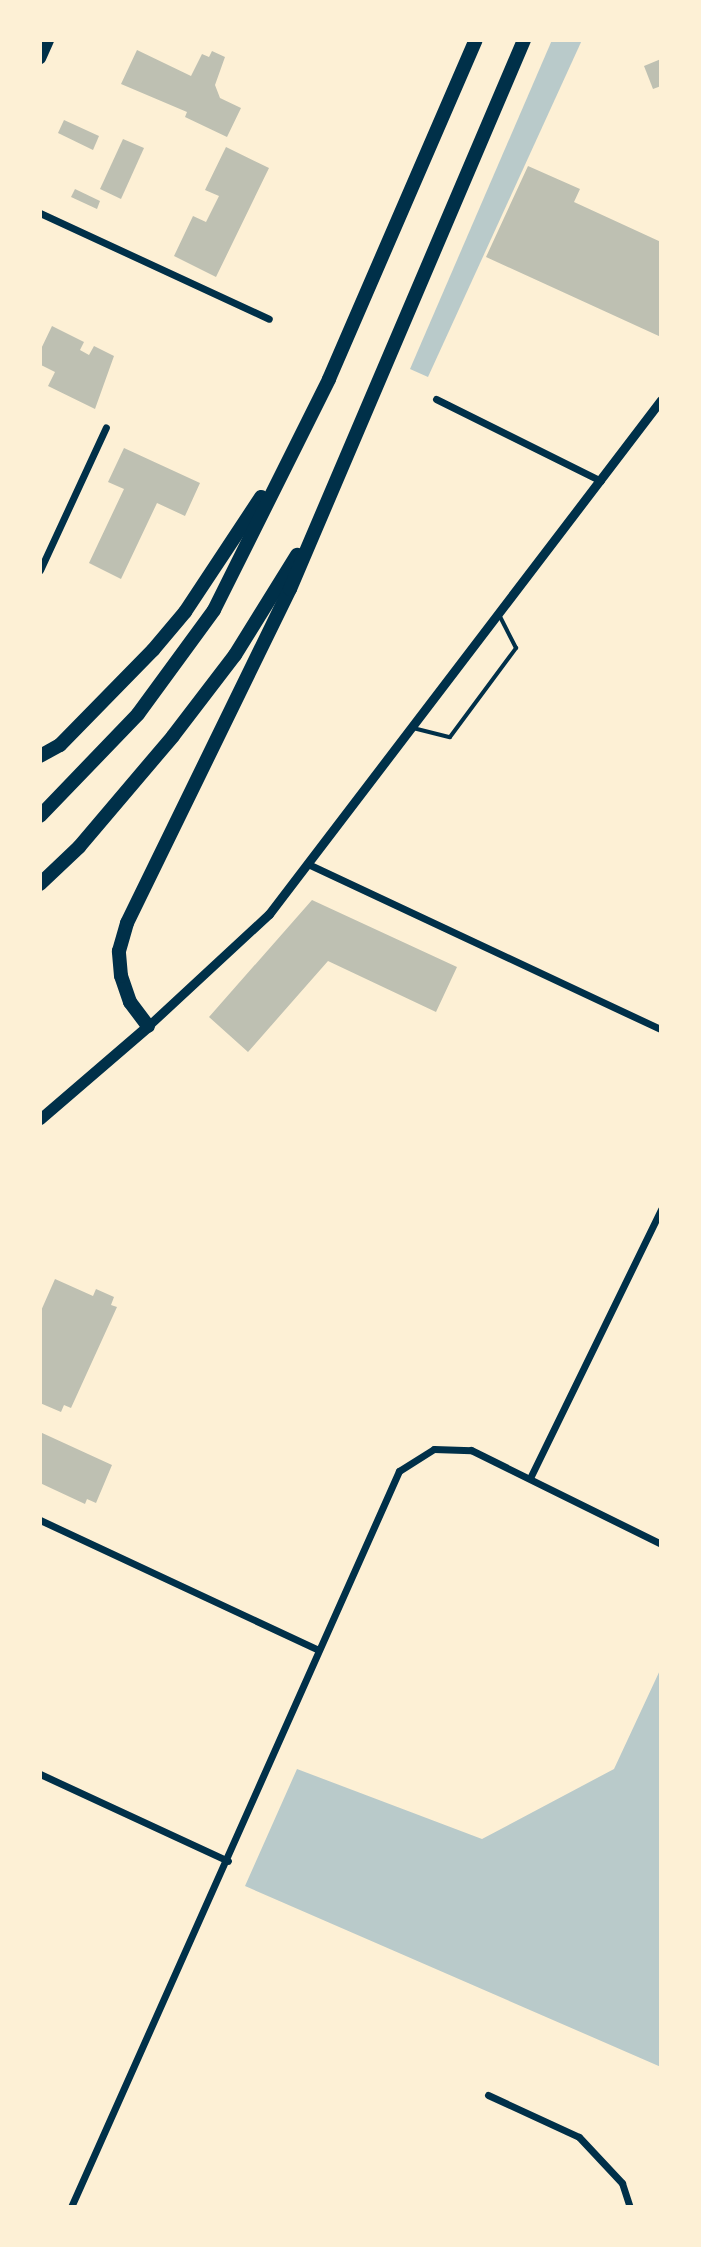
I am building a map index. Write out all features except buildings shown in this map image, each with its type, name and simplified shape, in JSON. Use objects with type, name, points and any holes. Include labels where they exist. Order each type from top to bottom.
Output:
[{"type":"highway","points":[[40,816],[138,714],[214,610],[329,379],[476,40]]},
{"type":"highway","points":[[148,1026],[130,1002],[121,976],[119,951],[127,923],[237,703],[524,40]]},
{"type":"highway","points":[[40,756],[60,745],[98,708],[185,612],[245,523],[329,379]]},
{"type":"highway","points":[[40,884],[79,847],[235,655],[299,551],[336,476]]},
{"type":"main road","points":[[40,58],[48,40]]},
{"type":"main road","points":[[40,1119],[148,1026]]},
{"type":"street","points":[[40,213],[269,319]]},
{"type":"street","points":[[436,399],[601,481]]},
{"type":"street","points":[[148,1026],[269,914],[661,400]]},
{"type":"street","points":[[40,570],[106,427]]},
{"type":"street","points":[[308,864],[661,1029]]},
{"type":"street","points":[[531,1476],[661,1209]]},
{"type":"street","points":[[71,2207],[228,1861],[317,1649],[394,1479],[421,1453],[471,1450],[531,1476],[661,1544]]},
{"type":"street","points":[[40,1520],[317,1649]]},
{"type":"street","points":[[40,1774],[228,1861]]},
{"type":"street","points":[[488,2095],[579,2137],[622,2183],[630,2207]]},
{"type":"lane","points":[[413,728],[450,737],[516,648],[499,615]]},
{"type":"shaded area","points":[[552,40],[582,40],[428,377],[410,369]]},
{"type":"shaded area","points":[[661,1668],[661,2067],[245,1886],[297,1769],[482,1839],[614,1769]]}]
